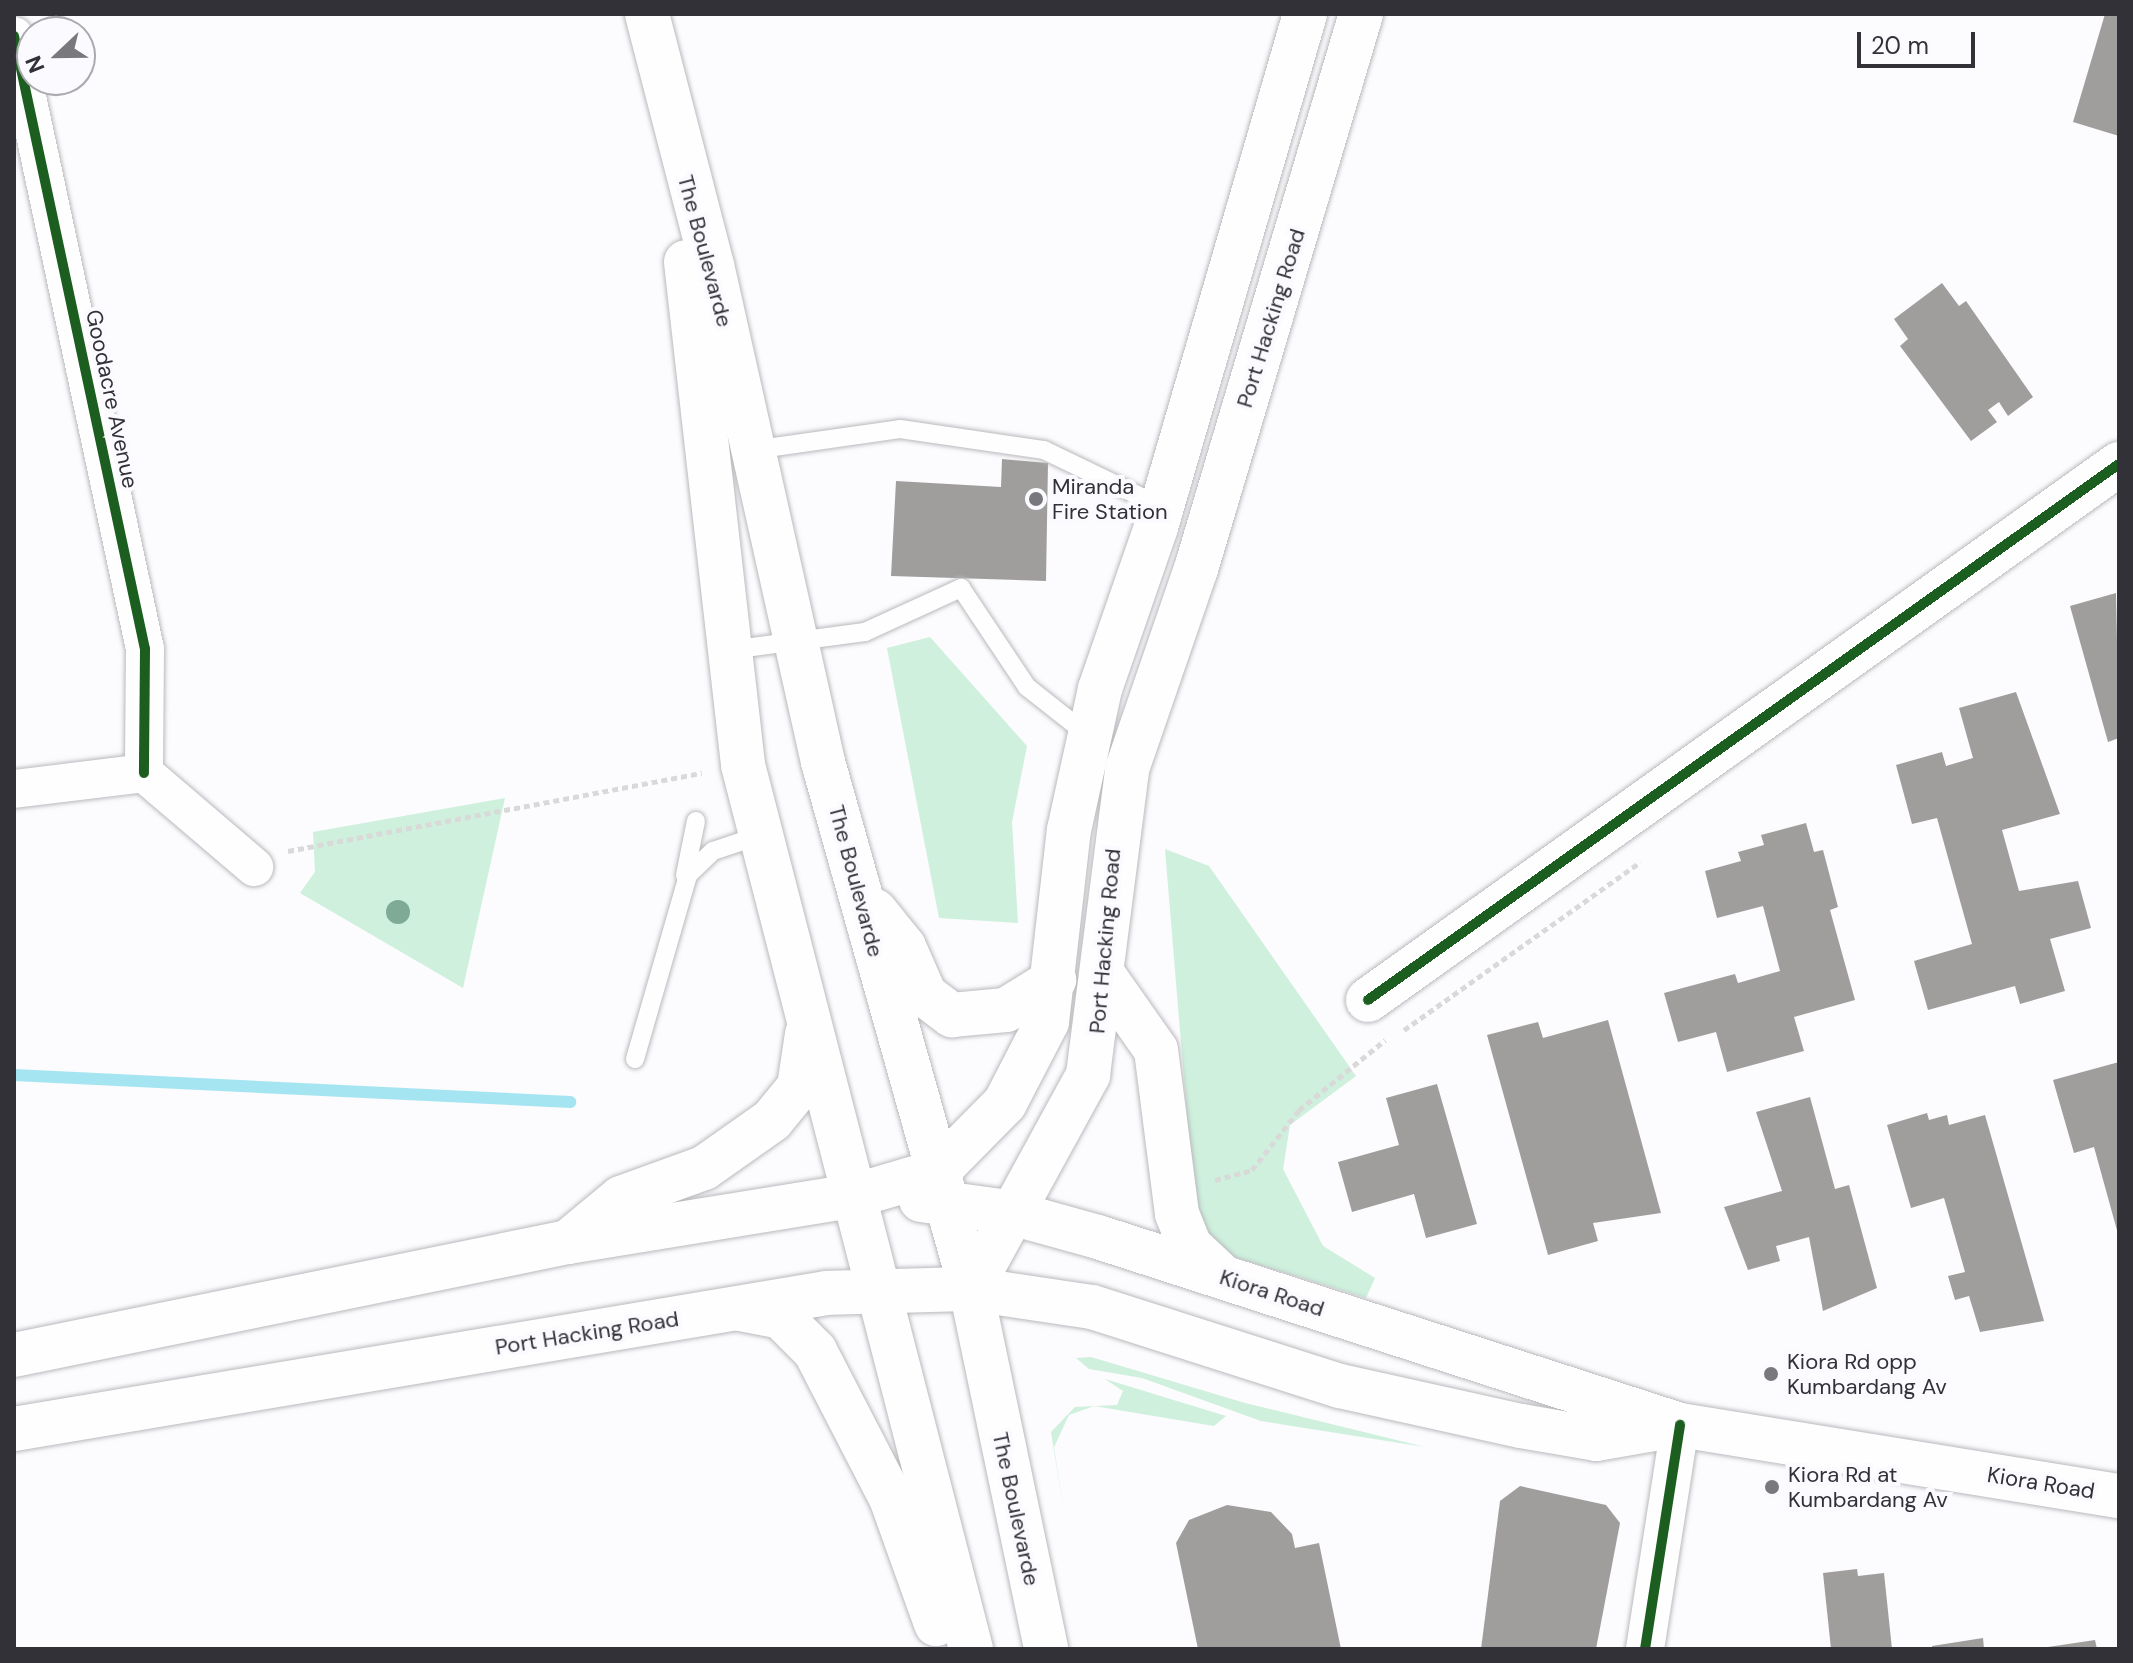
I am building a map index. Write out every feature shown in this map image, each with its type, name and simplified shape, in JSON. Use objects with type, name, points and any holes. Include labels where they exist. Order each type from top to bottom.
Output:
[{"type":"main road","name":"The Boulevarde","points":[[647,14],[856,887],[971,1289],[1046,1649]]},
{"type":"main road","name":"Port Hacking Road","points":[[942,1186],[1023,1077],[1043,1034],[1054,980],[1069,830],[1089,736],[1162,507],[1305,14]]},
{"type":"main road","name":"Port Hacking Road","points":[[14,1429],[181,1397],[879,1286],[971,1289],[1008,1212],[1081,1093],[1104,976],[1127,769],[1192,582],[1361,14]]},
{"type":"main road","name":"The Boulevarde","points":[[668,112],[726,651],[743,765],[758,836],[804,1012],[857,1195],[971,1649]]},
{"type":"main road","points":[[1368,1000],[2119,464]]},
{"type":"main road","points":[[856,887],[904,947],[925,995],[940,1010],[991,1015],[1054,980]]},
{"type":"main road","points":[[1104,976],[1156,1050],[1181,1227],[1226,1279]]},
{"type":"main road","points":[[568,1242],[621,1198],[704,1168],[772,1120],[805,1071],[804,1012]]},
{"type":"main road","points":[[14,1355],[568,1242],[857,1195],[942,1186]]},
{"type":"main road","name":"Kiora Road","points":[[942,1186],[1008,1212],[1680,1425],[2119,1496]]},
{"type":"main road","name":"Kiora Road","points":[[971,1289],[1092,1307],[1340,1386],[1521,1426],[1596,1439],[1680,1425]]},
{"type":"main road","points":[[740,1309],[781,1317],[815,1351],[901,1522],[943,1649]]},
{"type":"main road","points":[[14,1402],[181,1397]]},
{"type":"street","name":"Goodacre Avenue","points":[[14,36],[145,649],[150,724],[144,773]]},
{"type":"street","points":[[14,789],[144,773],[254,867]]},
{"type":"street","points":[[1645,1649],[1680,1425]]},
{"type":"lane","points":[[753,450],[887,430],[929,433],[1044,450],[1162,507]]},
{"type":"lane","points":[[726,651],[888,626],[961,588],[1027,687],[1089,736]]},
{"type":"lane","points":[[635,1059],[679,901],[696,821]]},
{"type":"lane","points":[[679,901],[702,859],[758,836]]},
{"type":"path","points":[[254,867],[299,846],[743,765]]},
{"type":"path","points":[[1210,1181],[1252,1170],[1261,1159]]},
{"type":"green space","points":[[930,637],[1027,746],[1012,822],[1018,923],[939,918],[887,648]]},
{"type":"green space","points":[[505,798],[463,988],[300,893],[315,872],[313,832]]},
{"type":"green space","points":[[1165,849],[1209,866],[1356,1076],[1290,1125],[1283,1169],[1323,1246],[1375,1278],[1366,1298],[1221,1253],[1196,1225]]},
{"type":"green space","points":[[1091,1357],[1245,1403],[1425,1447],[1261,1421],[1142,1378],[1089,1369],[1076,1358]]},
{"type":"green space","points":[[1105,1379],[1226,1416],[1214,1426],[1094,1406],[1117,1405],[1123,1391]]},
{"type":"green space","points":[[1094,1406],[1069,1415],[1054,1447],[1064,1512],[1051,1432],[1075,1407]]},
{"type":"building","points":[[2105,14],[2119,14],[2119,136],[2073,122]]},
{"type":"building","points":[[1942,283],[1959,306],[1966,301],[2033,397],[2008,416],[1999,402],[1988,410],[1997,422],[1971,441],[1900,346],[1908,339],[1894,319]]},
{"type":"building","points":[[1002,459],[1048,463],[1046,581],[891,576],[896,481],[1001,487]]},
{"type":"building","points":[[2116,593],[2119,738],[2108,742],[2070,606]]},
{"type":"building","points":[[2016,692],[2060,814],[2002,830],[2019,891],[2078,881],[2091,928],[2050,939],[2065,991],[2020,1004],[2015,986],[1928,1010],[1914,961],[1972,944],[1937,818],[1912,824],[1896,765],[1942,752],[1946,766],[1973,758],[1959,708]]},
{"type":"building","points":[[1806,823],[1814,852],[1823,850],[1838,907],[1830,910],[1855,1000],[1794,1017],[1804,1051],[1727,1072],[1716,1032],[1678,1042],[1664,993],[1735,974],[1738,983],[1780,971],[1763,906],[1717,918],[1705,871],[1741,861],[1738,852],[1764,845],[1761,835]]},
{"type":"building","points":[[1608,1020],[1661,1213],[1593,1223],[1598,1241],[1548,1255],[1487,1035],[1538,1022],[1543,1038]]},
{"type":"building","points":[[2119,1062],[2118,1234],[2094,1147],[2074,1153],[2053,1080]]},
{"type":"building","points":[[1437,1084],[1477,1224],[1426,1238],[1414,1194],[1352,1212],[1338,1162],[1399,1145],[1386,1098]]},
{"type":"building","points":[[1810,1097],[1835,1189],[1849,1185],[1877,1288],[1823,1311],[1809,1237],[1776,1246],[1780,1261],[1748,1270],[1724,1207],[1782,1191],[1756,1112]]},
{"type":"building","points":[[1927,1113],[1929,1120],[1947,1115],[1949,1125],[1985,1115],[2044,1321],[1980,1332],[1969,1296],[1955,1300],[1948,1276],[1965,1272],[1944,1198],[1911,1208],[1887,1125]]},
{"type":"building","points":[[1520,1486],[1606,1505],[1620,1523],[1596,1649],[1481,1649],[1500,1501]]},
{"type":"building","points":[[1227,1505],[1271,1512],[1292,1534],[1295,1548],[1319,1543],[1341,1649],[1198,1649],[1176,1543],[1189,1520]]},
{"type":"building","points":[[1857,1569],[1858,1576],[1884,1573],[1892,1649],[1831,1649],[1823,1573]]},
{"type":"building","points":[[1983,1638],[1984,1649],[1932,1649],[1932,1646]]},
{"type":"building","points":[[2095,1640],[2097,1649],[2048,1649],[2048,1647]]},
{"type":"waterway","points":[[14,1075],[570,1102]]},
{"type":"cycle path","points":[[14,36],[145,649],[144,773]]},
{"type":"cycle path","points":[[1368,1000],[2119,464]]},
{"type":"cycle path","points":[[1645,1649],[1680,1425]]},
{"type":"place","name":"Miranda Fire Station","points":[[1036,499]]},
{"type":"place","name":"Kiora Rd opp Kumbardang Av","points":[[1771,1374]]},
{"type":"place","name":"Kiora Rd at Kumbardang Av","points":[[1772,1487]]}]
